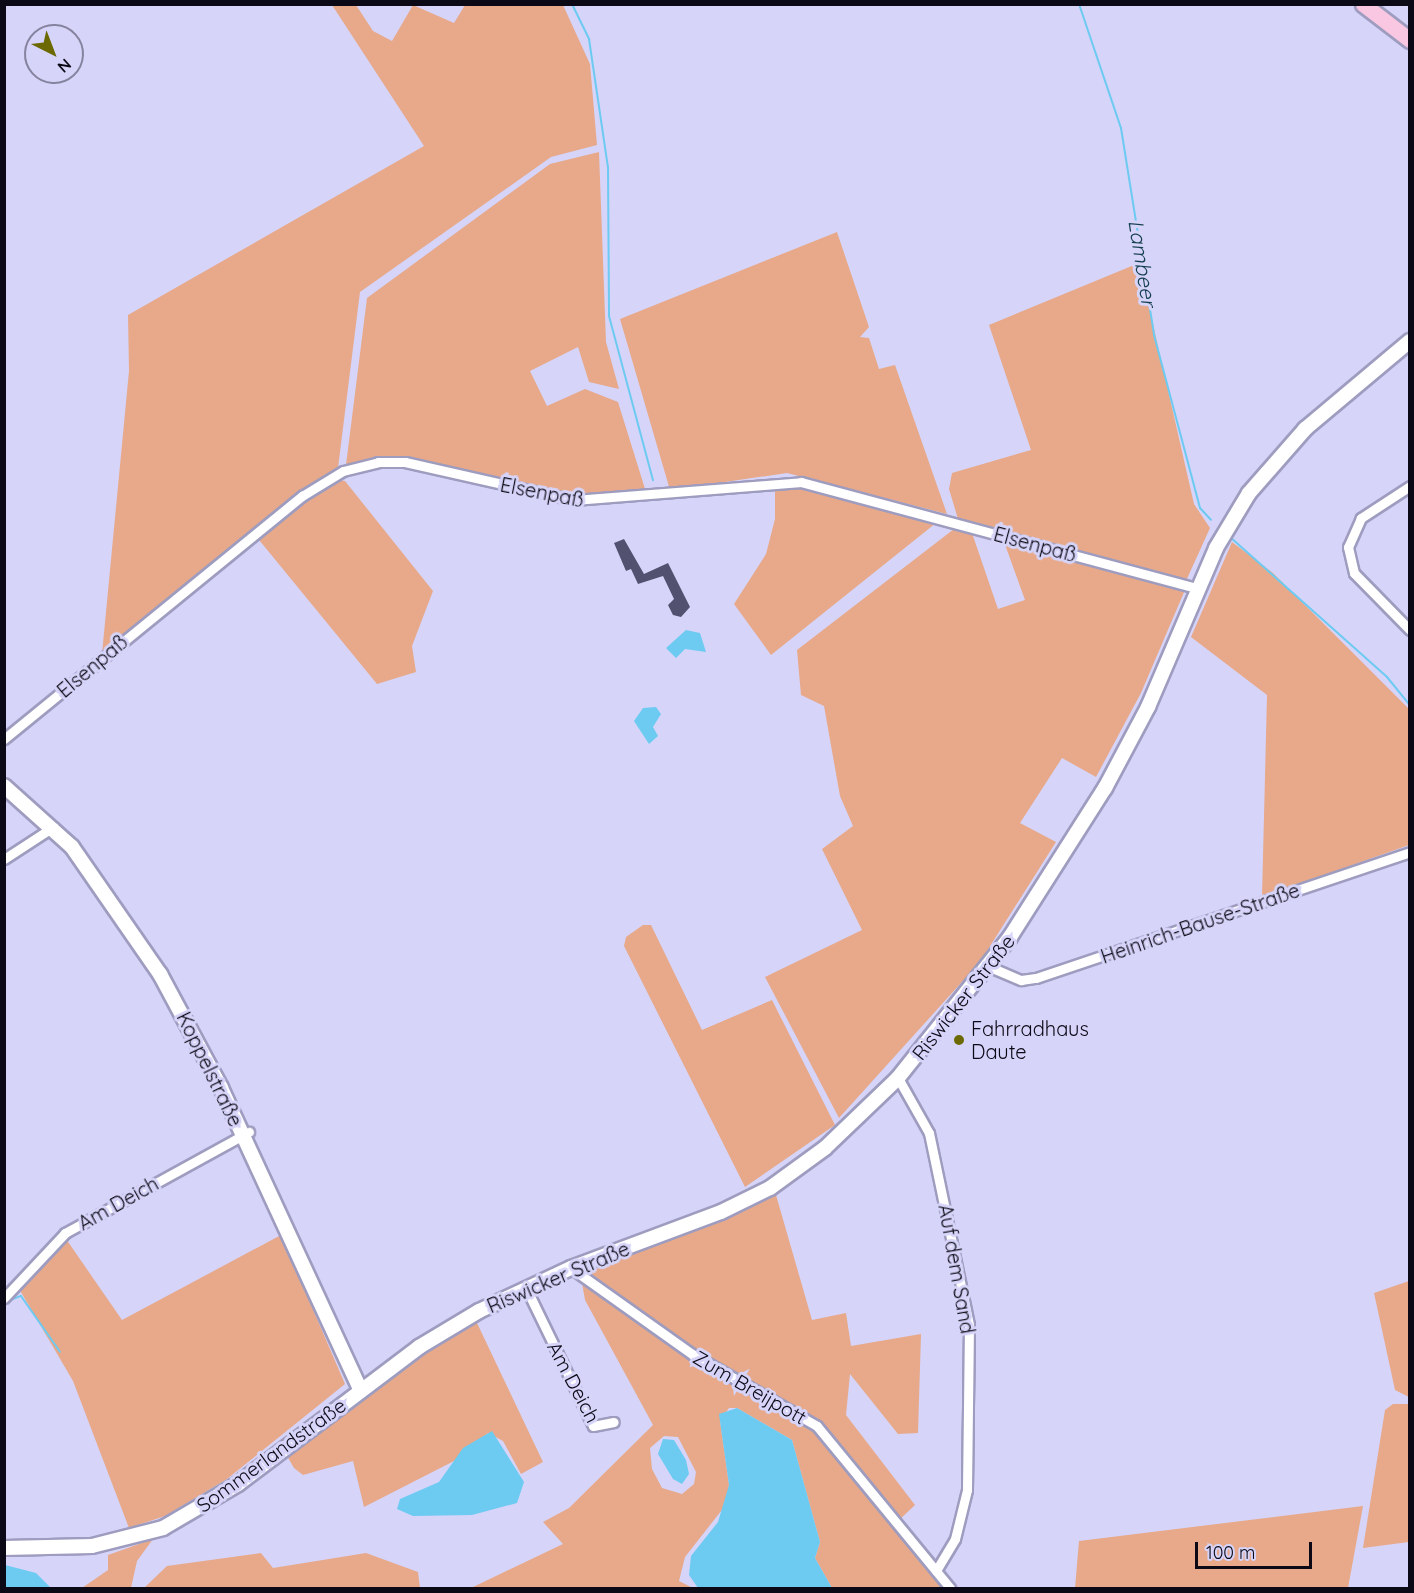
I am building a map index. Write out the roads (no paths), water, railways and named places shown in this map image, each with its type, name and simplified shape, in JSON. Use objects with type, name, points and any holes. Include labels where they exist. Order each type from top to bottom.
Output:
[{"type":"main road","points":[[1363,4],[1410,40]]},
{"type":"street","name":"Riswicker Straße","points":[[360,1389],[419,1347],[526,1288],[770,1188],[825,1148],[898,1078],[990,967],[1105,788],[1148,707],[1197,588],[1238,511],[1277,459],[1410,340]]},
{"type":"street","name":"Elsenpaß","points":[[4,739],[302,496],[343,471],[378,462],[405,462],[544,495],[605,502],[801,482],[1197,588]]},
{"type":"street","points":[[1408,489],[1362,518],[1348,547],[1354,573],[1410,630]]},
{"type":"street","name":"Koppelstraße","points":[[4,786],[53,827],[102,884],[160,974],[246,1133],[360,1389]]},
{"type":"street","points":[[4,859],[53,827]]},
{"type":"street","name":"Heinrich-Bause-Straße","points":[[990,967],[1021,980],[1036,978],[1410,852]]},
{"type":"street","name":"Auf dem Sand","points":[[898,1078],[929,1133],[969,1325],[967,1490],[955,1539],[936,1571]]},
{"type":"street","name":"Am Deich","points":[[4,1298],[65,1233],[246,1133]]},
{"type":"street","name":"Zum Breijpott","points":[[571,1268],[692,1354],[817,1426],[950,1588]]},
{"type":"street","name":"Am Deich","points":[[526,1288],[593,1426],[614,1422]]},
{"type":"street","name":"Sommerlandstraße","points":[[4,1548],[92,1546],[163,1528],[238,1484],[360,1389]]},
{"type":"water","points":[[686,630],[700,633],[706,652],[685,649],[676,658],[666,648]]},
{"type":"water","points":[[656,707],[661,714],[653,727],[658,736],[649,744],[634,721],[643,708]]},
{"type":"water","points":[[737,1408],[792,1440],[820,1542],[815,1558],[832,1588],[698,1588],[689,1575],[691,1556],[718,1522],[729,1485],[719,1414]]},
{"type":"water","points":[[492,1431],[524,1482],[517,1503],[472,1515],[413,1516],[397,1509],[400,1499],[439,1482],[463,1448]]},
{"type":"water","points":[[663,1439],[674,1440],[686,1460],[689,1474],[682,1484],[673,1479],[658,1454]]},
{"type":"water","points":[[5,1565],[36,1573],[51,1588],[5,1588]]},
{"type":"waterway","points":[[572,4],[589,39],[608,167],[609,316],[653,480]]},
{"type":"waterway","name":"Lambeer","points":[[1079,4],[1121,128],[1154,335],[1200,508],[1211,520]]},
{"type":"waterway","name":"Lambeer","points":[[1230,537],[1387,677],[1410,705]]},
{"type":"waterway","points":[[5,1302],[21,1296],[60,1352]]},
{"type":"place","name":"Fahrradhaus Daute","points":[[959,1040]]}]
